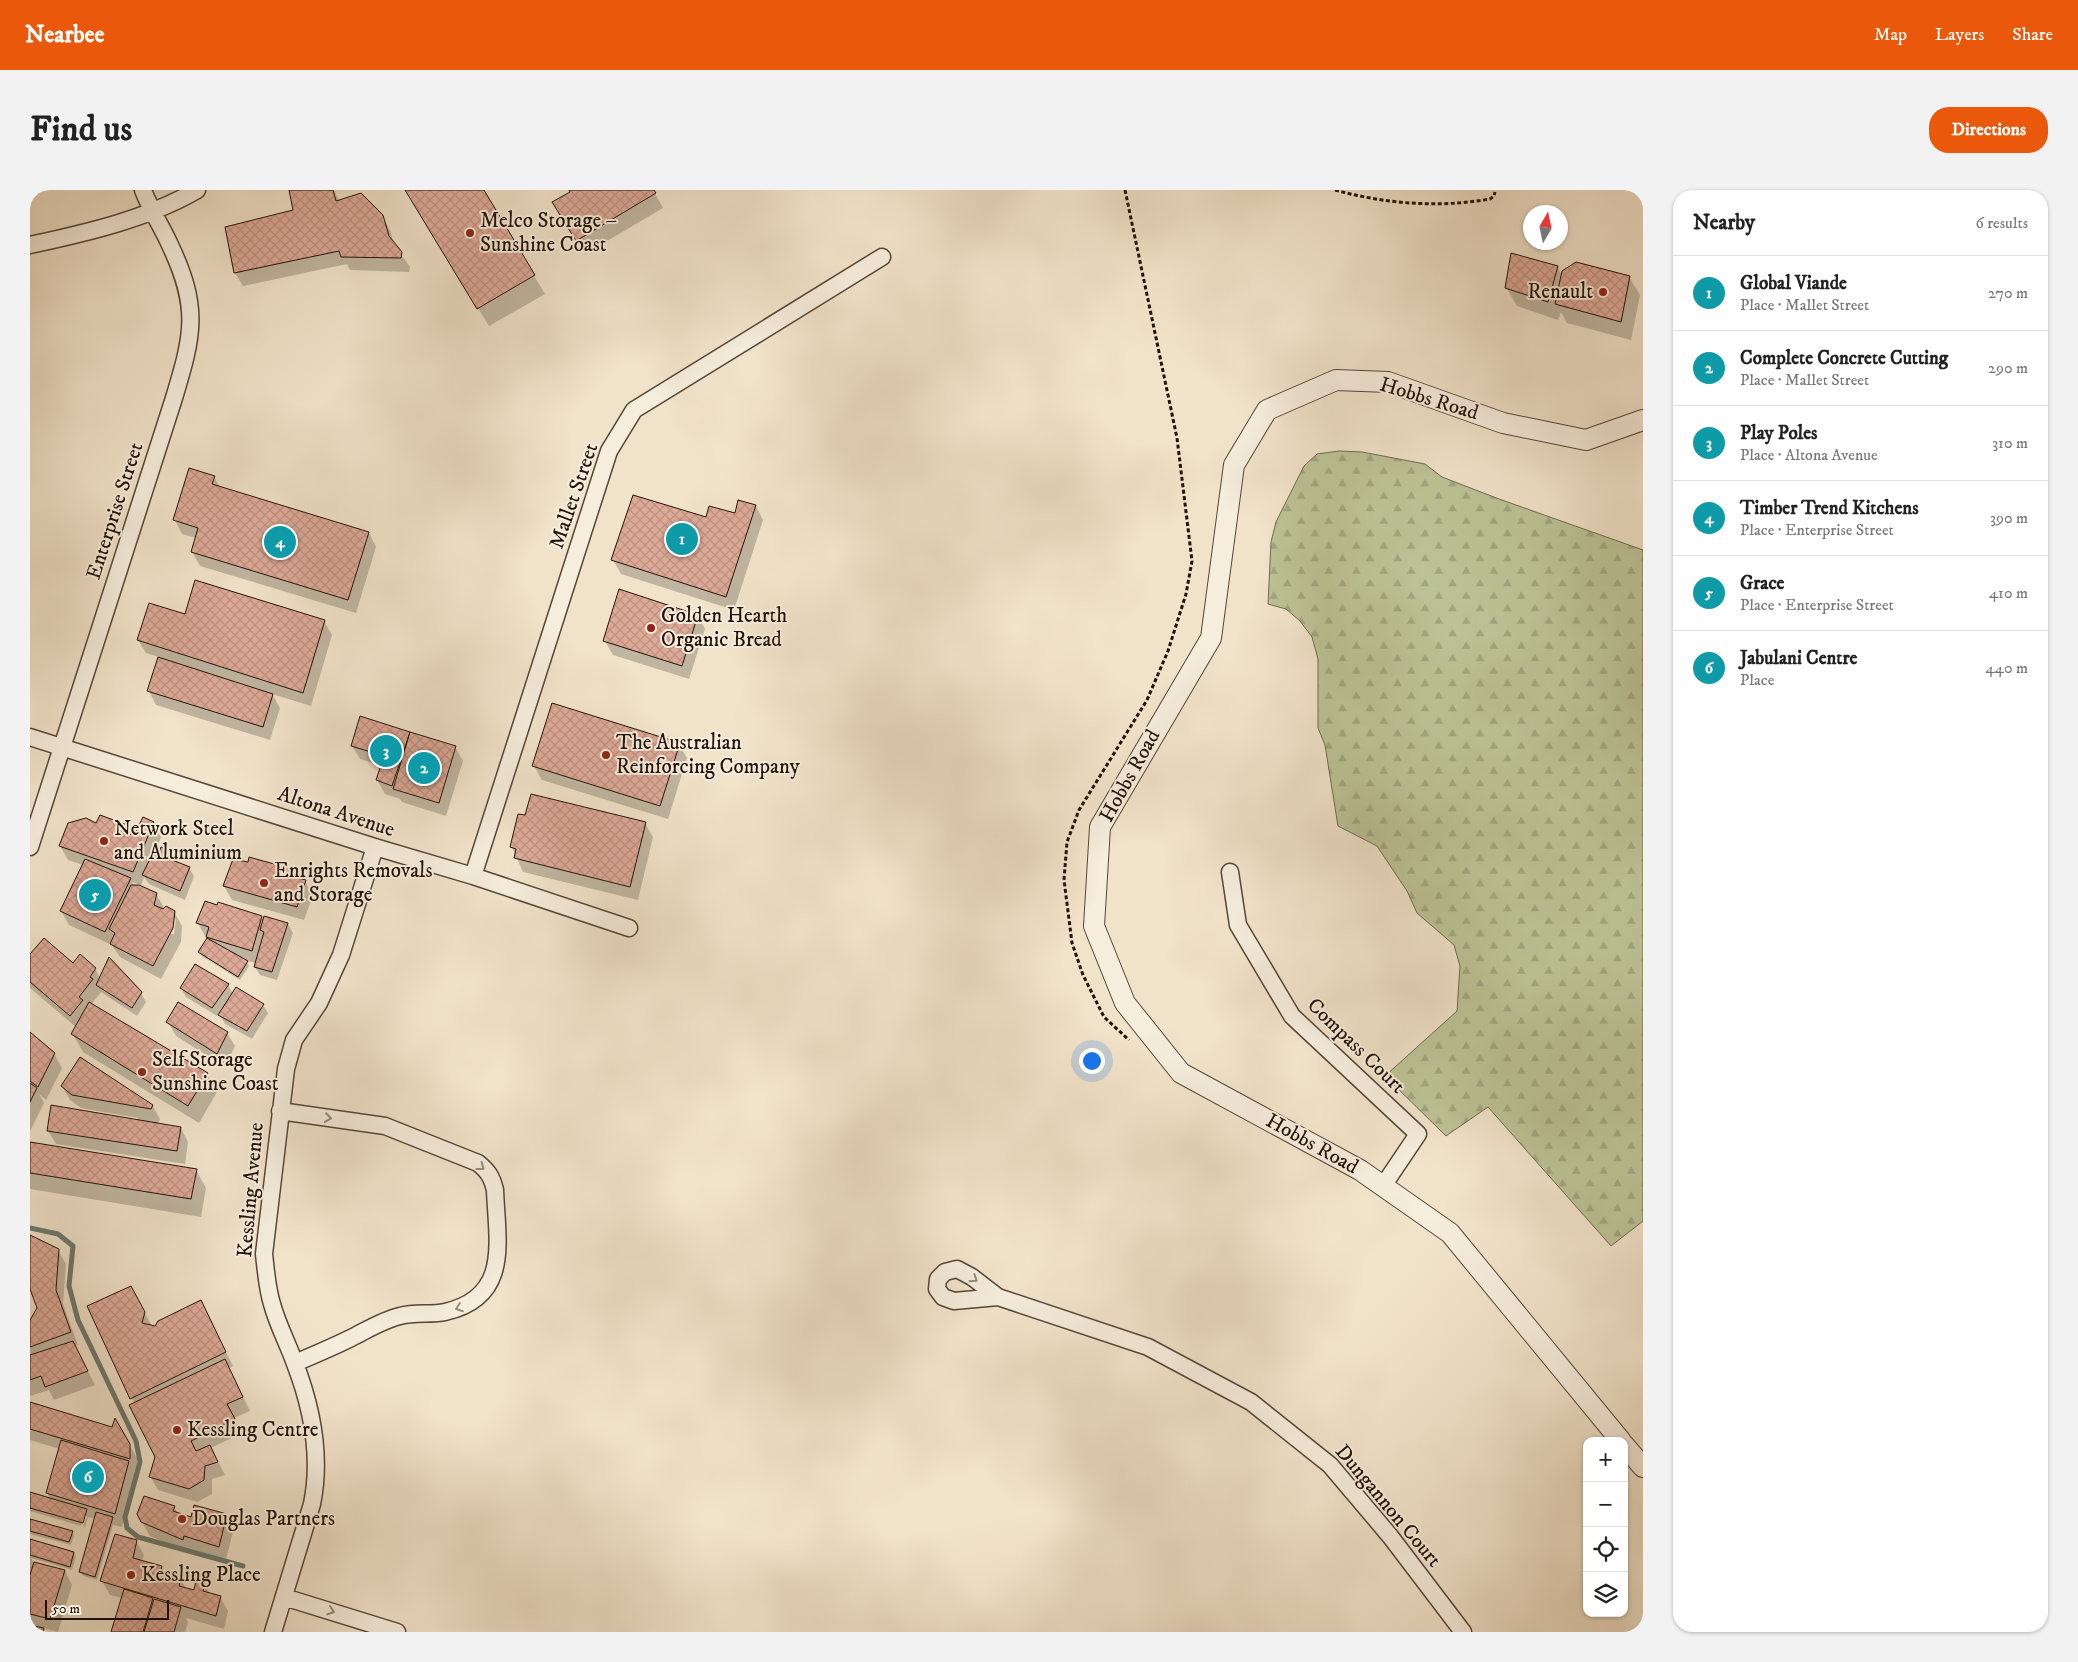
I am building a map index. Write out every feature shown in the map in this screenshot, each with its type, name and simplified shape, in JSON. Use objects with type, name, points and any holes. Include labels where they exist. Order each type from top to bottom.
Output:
[{"type":"street","name":"Enterprise Street","points":[[30,847],[174,398],[189,343],[191,313],[186,285],[170,244],[143,190]]},
{"type":"street","points":[[30,245],[83,233],[152,211],[197,190]]},
{"type":"street","name":"Mallet Street","points":[[473,876],[609,451],[634,410],[882,257]]},
{"type":"street","name":"Hobbs Road","points":[[1618,1437],[1450,1233],[1360,1170],[1181,1073],[1126,1003],[1094,926],[1100,827],[1211,638],[1234,465],[1267,410],[1336,380],[1388,382],[1503,423],[1586,440],[1643,420]]},
{"type":"street","name":"Altona Avenue","points":[[30,737],[375,847],[473,876],[629,928]]},
{"type":"street","name":"Kessling Avenue","points":[[273,1632],[312,1504],[318,1461],[305,1390],[272,1304],[266,1280],[264,1254],[280,1111],[291,1047],[329,984],[344,946],[375,847]]},
{"type":"street","name":"Compass Court","points":[[1230,872],[1238,925],[1292,1016],[1418,1134],[1383,1186]]},
{"type":"street","points":[[280,1111],[396,1129],[478,1163],[488,1171],[496,1190],[496,1262],[489,1284],[480,1297],[469,1304],[448,1311],[415,1313],[387,1320],[295,1363]]},
{"type":"street","name":"Dungannon Court","points":[[998,1297],[1148,1347],[1251,1402],[1330,1465],[1390,1536],[1462,1632]]},
{"type":"street","points":[[1628,1450],[1643,1467]]},
{"type":"street","points":[[284,1597],[397,1632]]},
{"type":"path","points":[[1335,190],[1394,202],[1436,205],[1490,199],[1494,196],[1495,192]]},
{"type":"green space","points":[[1339,451],[1362,452],[1425,464],[1442,477],[1643,550],[1643,1221],[1611,1246],[1488,1107],[1446,1136],[1385,1076],[1457,1011],[1460,966],[1454,945],[1417,913],[1407,891],[1377,846],[1338,826],[1325,745],[1318,728],[1318,659],[1312,637],[1300,621],[1286,609],[1268,604],[1271,542],[1276,522],[1304,466],[1317,454]]},
{"type":"building","points":[[289,190],[333,190],[336,201],[361,193],[383,215],[389,236],[402,252],[401,258],[341,257],[339,251],[234,273],[225,227],[293,210]]},
{"type":"building","name":"Melco Storage – Sunshine Coast","points":[[405,190],[484,190],[535,275],[477,309]]},
{"type":"building","points":[[569,190],[654,190],[656,193],[576,241],[552,202],[570,192]]},
{"type":"building","points":[[1511,253],[1558,266],[1548,302],[1505,288]]},
{"type":"building","points":[[1576,262],[1630,276],[1621,322],[1555,304],[1562,271]]},
{"type":"building","points":[[189,468],[215,476],[212,484],[369,532],[348,600],[191,552],[198,528],[173,520]]},
{"type":"building","points":[[633,495],[706,517],[709,506],[735,513],[738,500],[756,505],[726,597],[611,560]]},
{"type":"building","points":[[195,580],[325,620],[303,693],[137,640],[149,603],[185,614]]},
{"type":"building","name":"Golden Hearth Organic Bread","points":[[619,589],[698,615],[682,666],[603,641]]},
{"type":"building","points":[[158,657],[273,694],[263,727],[147,691]]},
{"type":"building","name":"The Australian Reinforcing Company","points":[[552,703],[680,743],[660,806],[532,766]]},
{"type":"building","points":[[360,716],[410,732],[392,786],[376,780],[384,756],[351,746]]},
{"type":"building","points":[[410,732],[456,746],[439,803],[393,789]]},
{"type":"building","points":[[531,794],[646,822],[630,887],[514,858],[516,849],[510,847],[518,814],[525,815]]},
{"type":"building","name":"Network Steel and Aluminium","points":[[100,815],[130,826],[129,834],[134,835],[143,817],[154,822],[133,872],[59,846],[68,823],[86,818],[96,823]]},
{"type":"building","points":[[161,847],[174,852],[172,860],[190,867],[180,891],[142,875],[153,853],[158,855]]},
{"type":"building","name":"Enrights Removals and Storage","points":[[249,857],[292,869],[290,876],[306,880],[297,907],[223,886],[233,859],[248,862]]},
{"type":"building","points":[[85,859],[131,878],[105,932],[60,911]]},
{"type":"building","points":[[131,885],[139,885],[157,893],[154,905],[163,909],[166,906],[175,911],[173,928],[153,966],[110,944],[115,933],[109,929]]},
{"type":"building","points":[[205,901],[217,905],[218,902],[262,916],[252,951],[206,937],[209,927],[196,923]]},
{"type":"building","points":[[264,916],[288,923],[272,972],[254,967],[264,932],[260,930]]},
{"type":"building","points":[[44,938],[73,963],[80,954],[96,968],[90,977],[93,979],[79,997],[83,1000],[70,1016],[30,982],[30,954]]},
{"type":"building","points":[[207,938],[248,961],[238,977],[198,952]]},
{"type":"building","points":[[109,957],[142,992],[132,1008],[96,985]]},
{"type":"building","points":[[195,964],[229,984],[212,1008],[180,988]]},
{"type":"building","points":[[236,987],[264,1004],[247,1031],[218,1015]]},
{"type":"building","points":[[89,1002],[208,1073],[188,1106],[71,1034]]},
{"type":"building","points":[[178,1002],[228,1032],[217,1054],[166,1022]]},
{"type":"building","points":[[30,1032],[55,1053],[38,1087],[30,1081]]},
{"type":"building","points":[[80,1057],[153,1105],[151,1109],[72,1095],[61,1086]]},
{"type":"building","points":[[30,1083],[37,1088],[30,1102]]},
{"type":"building","points":[[51,1105],[181,1127],[177,1151],[47,1131]]},
{"type":"building","points":[[30,1142],[197,1169],[191,1199],[30,1173]]},
{"type":"building","points":[[30,1235],[59,1249],[56,1290],[71,1332],[30,1347],[30,1320],[37,1308],[30,1289]]},
{"type":"building","points":[[131,1286],[145,1312],[142,1323],[155,1326],[158,1321],[201,1300],[226,1352],[130,1399],[87,1306]]},
{"type":"building","points":[[73,1341],[88,1371],[45,1387],[41,1376],[30,1380],[30,1355]]},
{"type":"building","name":"Kessling Centre","points":[[225,1359],[243,1397],[227,1404],[235,1419],[191,1441],[196,1451],[210,1445],[218,1462],[205,1466],[204,1480],[189,1489],[149,1477],[155,1457],[129,1405]]},
{"type":"building","points":[[30,1402],[112,1427],[115,1418],[130,1444],[130,1459],[30,1429]]},
{"type":"building","points":[[61,1440],[129,1461],[115,1514],[46,1493]]},
{"type":"building","points":[[30,1492],[87,1509],[83,1523],[30,1508]]},
{"type":"building","name":"Douglas Partners","points":[[144,1496],[175,1506],[173,1511],[191,1517],[194,1505],[227,1514],[219,1547],[184,1536],[183,1540],[141,1522],[137,1514]]},
{"type":"building","points":[[96,1512],[113,1517],[95,1577],[79,1572]]},
{"type":"building","points":[[30,1519],[73,1531],[69,1542],[30,1531]]},
{"type":"building","name":"Kessling Place","points":[[115,1534],[137,1540],[133,1558],[162,1566],[159,1578],[170,1582],[172,1574],[181,1577],[179,1586],[194,1590],[196,1581],[205,1583],[203,1591],[221,1596],[216,1616],[100,1581]]},
{"type":"building","points":[[30,1539],[74,1552],[70,1567],[30,1555]]},
{"type":"building","points":[[34,1562],[65,1570],[50,1619],[30,1614],[30,1575]]},
{"type":"building","points":[[124,1589],[153,1598],[143,1632],[111,1632]]},
{"type":"building","points":[[154,1599],[181,1607],[174,1632],[144,1632]]},
{"type":"building","points":[[30,1625],[44,1628],[43,1632],[30,1632]]},
{"type":"waterway","points":[[30,1228],[58,1234],[73,1246],[69,1286],[78,1320],[136,1441],[140,1462],[125,1517],[127,1528],[138,1537],[243,1566]]},
{"type":"place","name":"Melco Storage – Sunshine Coast","points":[[470,233]]},
{"type":"place","name":"Renault","points":[[1603,292]]},
{"type":"place","name":"Global Viande","points":[[682,539]]},
{"type":"place","name":"Timber Trend Kitchens","points":[[280,542]]},
{"type":"place","name":"Golden Hearth Organic Bread","points":[[651,628]]},
{"type":"place","name":"Play Poles","points":[[386,751]]},
{"type":"place","name":"The Australian Reinforcing Company","points":[[606,755]]},
{"type":"place","name":"Complete Concrete Cutting","points":[[424,768]]},
{"type":"place","name":"Network Steel and Aluminium","points":[[104,841]]},
{"type":"place","name":"Enrights Removals and Storage","points":[[264,883]]},
{"type":"place","name":"Grace","points":[[95,895]]},
{"type":"place","name":"Self Storage Sunshine Coast","points":[[142,1072]]},
{"type":"place","name":"Kessling Centre","points":[[177,1430]]},
{"type":"place","name":"Jabulani Centre","points":[[88,1477]]},
{"type":"place","name":"Douglas Partners","points":[[182,1519]]},
{"type":"place","name":"Kessling Place","points":[[131,1575]]}]
